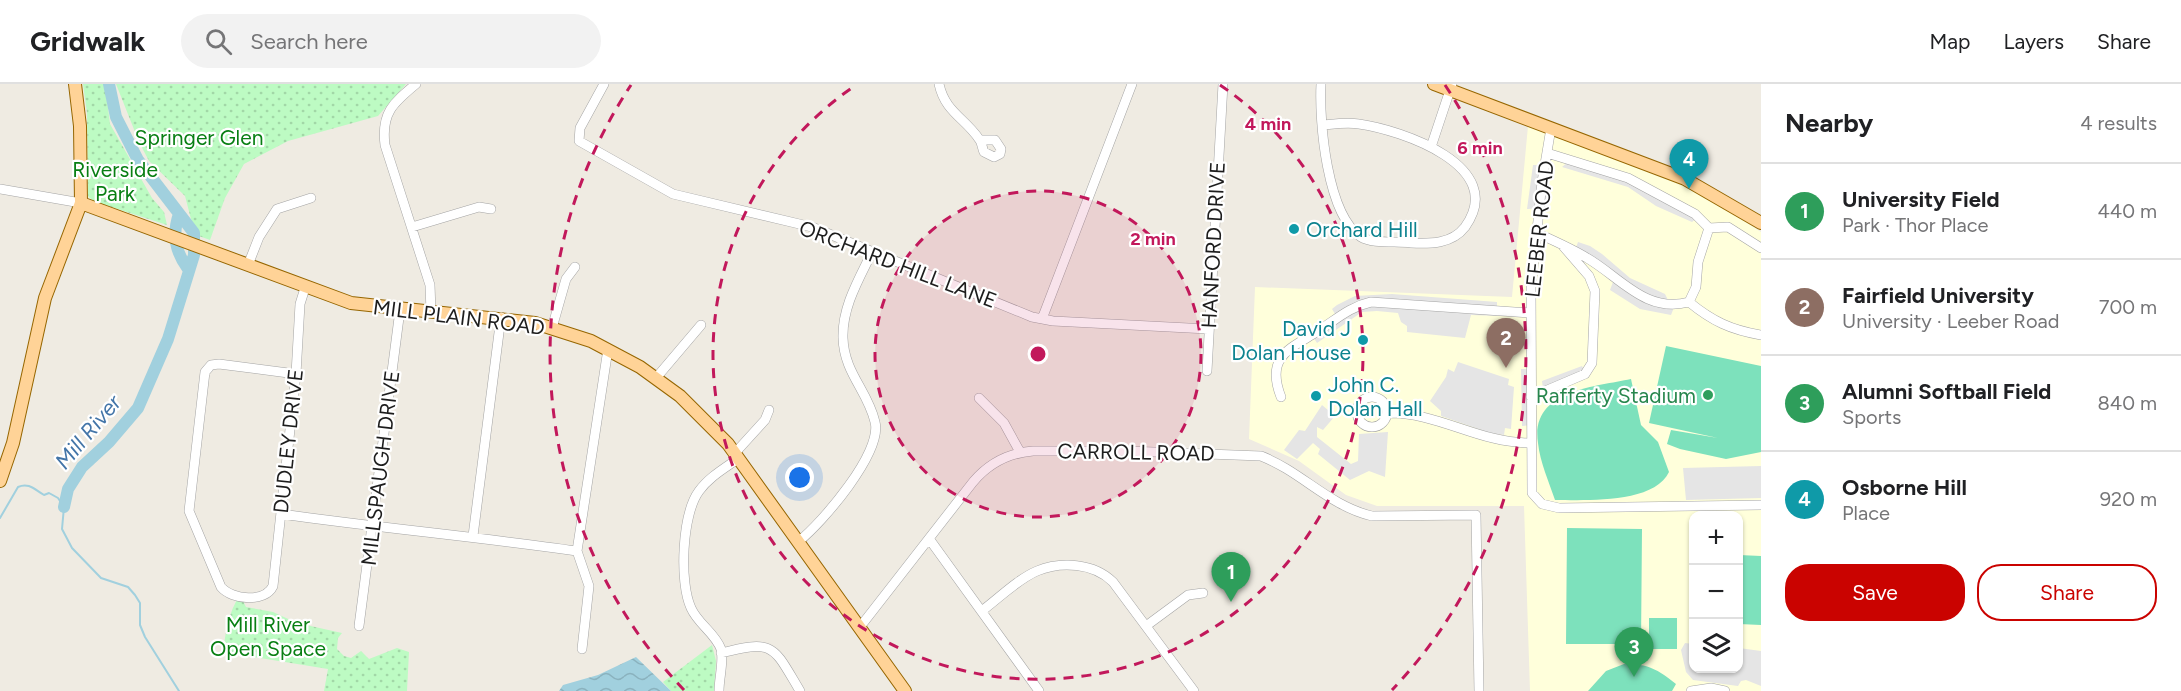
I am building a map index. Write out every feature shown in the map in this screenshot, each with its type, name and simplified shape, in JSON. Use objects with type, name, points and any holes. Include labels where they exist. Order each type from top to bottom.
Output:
[{"type":"main road","points":[[0,481],[13,443],[45,298],[81,203],[80,126],[75,84]]},
{"type":"main road","points":[[1434,84],[1451,87],[1685,179],[1761,223]]},
{"type":"main road","name":"MILL PLAIN ROAD","points":[[81,203],[200,246],[305,288],[351,303],[400,310],[501,317],[552,328],[608,349],[656,378],[706,420],[737,456],[905,691]]},
{"type":"street","points":[[416,84],[396,102],[387,114],[383,126],[385,145],[430,285],[431,312]]},
{"type":"street","name":"ORCHARD HILL LANE","points":[[604,84],[588,109],[580,128],[579,141],[673,194],[812,227],[1042,319],[1209,329]]},
{"type":"street","points":[[939,84],[941,94],[955,116],[981,140]]},
{"type":"street","points":[[1042,319],[1132,84]]},
{"type":"street","name":"HANFORD DRIVE","points":[[1207,371],[1223,84]]},
{"type":"street","points":[[1321,84],[1320,110],[1335,201],[1348,226],[1364,239],[1428,244],[1446,241],[1464,228],[1472,212],[1474,195],[1469,177],[1455,162],[1431,147],[1382,128],[1356,123],[1323,124]]},
{"type":"street","points":[[1431,147],[1451,87]]},
{"type":"street","name":"LEEBER ROAD","points":[[1551,128],[1537,233],[1530,313],[1532,493],[1547,506],[1761,505]]},
{"type":"street","points":[[1547,153],[1628,178],[1695,214],[1709,228],[1728,227],[1761,248]]},
{"type":"street","points":[[0,189],[81,203]]},
{"type":"street","points":[[248,265],[259,237],[277,209],[311,198]]},
{"type":"street","points":[[412,227],[479,207],[491,209]]},
{"type":"street","points":[[1689,302],[1696,287],[1698,262],[1709,228]]},
{"type":"street","points":[[1537,233],[1586,257],[1643,298],[1671,306],[1689,302]]},
{"type":"street","points":[[1531,397],[1585,374],[1592,363],[1595,291],[1589,276],[1563,246]]},
{"type":"street","points":[[799,541],[827,514],[875,442],[876,423],[850,372],[843,338],[850,301],[872,252]]},
{"type":"street","points":[[552,328],[566,279],[575,267]]},
{"type":"street","name":"DUDLEY DRIVE","points":[[296,374],[215,364],[207,369],[204,377],[189,511],[223,590],[256,597],[268,594],[274,582],[296,374],[300,304],[305,288]]},
{"type":"street","points":[[1281,397],[1276,372],[1277,364],[1288,348],[1357,305],[1371,302],[1530,313]]},
{"type":"street","points":[[1689,302],[1707,318],[1722,325],[1761,335]]},
{"type":"street","name":"MILLSPAUGH DRIVE","points":[[359,626],[400,310]]},
{"type":"street","points":[[473,536],[501,317]]},
{"type":"street","points":[[656,378],[701,325]]},
{"type":"street","points":[[582,649],[589,586],[578,551],[608,349]]},
{"type":"street","points":[[979,398],[1004,423],[1020,452]]},
{"type":"street","points":[[719,691],[722,653],[714,638],[692,612],[685,594],[683,573],[691,512],[696,496],[708,481],[737,456],[765,420],[769,410]]},
{"type":"street","points":[[1387,413],[1420,415],[1488,439],[1531,443]]},
{"type":"street","name":"CARROLL ROAD","points":[[860,627],[985,468],[1020,452],[1127,451],[1261,456],[1280,463],[1323,495],[1357,513],[1372,516],[1476,515],[1479,691]]},
{"type":"street","points":[[281,514],[373,527],[473,536],[578,551]]},
{"type":"street","points":[[930,540],[1039,691]]},
{"type":"street","points":[[982,610],[1037,571],[1078,566],[1095,569],[1106,576],[1194,691]]},
{"type":"street","points":[[1146,626],[1188,595],[1203,593]]},
{"type":"street","points":[[722,653],[751,645],[768,647],[778,655],[800,691]]},
{"type":"street","points":[[1692,691],[1711,688],[1725,691]]},
{"type":"shaded area","points":[[1528,126],[1695,189],[1761,232],[1761,691],[1530,691],[1524,506],[1377,506],[1346,495],[1299,461],[1249,439],[1255,287],[1512,297]]},
{"type":"shaded area","points":[[1574,157],[1632,175],[1701,215],[1692,222],[1656,206],[1628,187],[1562,167]]},
{"type":"shaded area","points":[[1533,165],[1551,165],[1545,190],[1551,193],[1548,208],[1527,209]]},
{"type":"shaded area","points":[[1578,242],[1602,254],[1630,278],[1665,294],[1673,310],[1671,315],[1640,309],[1610,290],[1613,282],[1611,279],[1574,253]]},
{"type":"shaded area","points":[[1392,294],[1497,302],[1497,316],[1471,315],[1465,338],[1407,332],[1407,326],[1401,322],[1398,313],[1377,311],[1362,312],[1317,343],[1310,332],[1335,314],[1332,309],[1337,305],[1355,296]]},
{"type":"shaded area","points":[[1458,362],[1509,379],[1508,385],[1514,387],[1511,429],[1505,428],[1504,435],[1490,433],[1441,416],[1441,411],[1430,401],[1446,377],[1448,369],[1454,372]]},
{"type":"shaded area","points":[[1582,366],[1587,376],[1536,401],[1534,425],[1522,426],[1521,369],[1534,369],[1535,390],[1538,391],[1543,389],[1542,381]]},
{"type":"shaded area","points":[[1322,405],[1335,416],[1323,430],[1317,427],[1317,437],[1351,464],[1358,461],[1359,434],[1388,432],[1385,477],[1369,471],[1350,480],[1318,454],[1320,449],[1313,443],[1297,459],[1284,450],[1299,430],[1305,431]]},
{"type":"shaded area","points":[[1761,466],[1761,498],[1686,500],[1683,468]]},
{"type":"shaded area","points":[[1685,643],[1689,644],[1689,673],[1743,673],[1743,649],[1761,651],[1761,686],[1746,680],[1741,681],[1738,686],[1693,680],[1686,672],[1681,650]]},
{"type":"green space","name":"Riverside Park","points":[[83,84],[105,84],[110,124],[152,198],[164,212],[167,225],[93,201],[88,196],[87,113]]},
{"type":"green space","name":"Springer Glen","points":[[116,84],[406,84],[378,116],[288,141],[244,164],[225,198],[210,240],[199,236],[191,219],[185,196],[149,161]]},
{"type":"green space","name":"Rafferty Stadium","points":[[1666,346],[1761,366],[1761,452],[1726,459],[1667,444],[1671,430],[1718,438],[1649,423]]},
{"type":"green space","points":[[1631,379],[1641,425],[1658,442],[1669,472],[1661,482],[1649,490],[1634,495],[1600,500],[1555,500],[1538,443],[1538,425],[1544,412],[1554,402],[1568,394]]},
{"type":"green space","points":[[1567,528],[1642,529],[1641,644],[1566,644]]},
{"type":"green space","points":[[1743,555],[1761,556],[1761,625],[1743,624]]},
{"type":"green space","name":"Mill River Open Space","points":[[240,595],[246,607],[273,612],[297,623],[342,633],[338,638],[337,649],[344,656],[351,658],[361,651],[369,659],[397,648],[409,652],[407,691],[324,691],[328,669],[223,652],[230,615]]},
{"type":"green space","points":[[1649,618],[1677,618],[1677,649],[1649,649]]},
{"type":"green space","points":[[712,645],[716,661],[714,691],[671,691],[663,682]]},
{"type":"green space","points":[[1624,664],[1652,668],[1676,684],[1672,691],[1588,691],[1606,671]]},
{"type":"water","points":[[636,657],[671,691],[559,691],[563,685],[598,675]]},
{"type":"waterway","name":"Mill River","points":[[64,507],[68,489],[82,467],[109,442],[138,408],[168,339],[194,255],[194,233],[138,160],[116,117],[109,84]]},
{"type":"waterway","name":"Mill River","points":[[179,214],[176,243],[180,256],[188,269]]},
{"type":"waterway","name":"Mill River","points":[[0,518],[18,487],[29,486],[44,495],[49,493],[58,498],[64,507],[62,529],[72,548],[101,578],[128,587],[135,595],[140,603],[140,625],[145,637],[179,691]]},
{"type":"place","name":"Osborne Hill","points":[[1689,189]]},
{"type":"place","name":"Orchard Hill","points":[[1294,229]]},
{"type":"place","name":"David J Dolan House","points":[[1363,340]]},
{"type":"place","name":"Fairfield University","points":[[1506,368]]},
{"type":"place","name":"Rafferty Stadium","points":[[1708,395]]},
{"type":"place","name":"John C. Dolan Hall","points":[[1316,396]]},
{"type":"place","name":"University Field","points":[[1231,602]]},
{"type":"place","name":"Alumni Softball Field","points":[[1634,677]]}]
